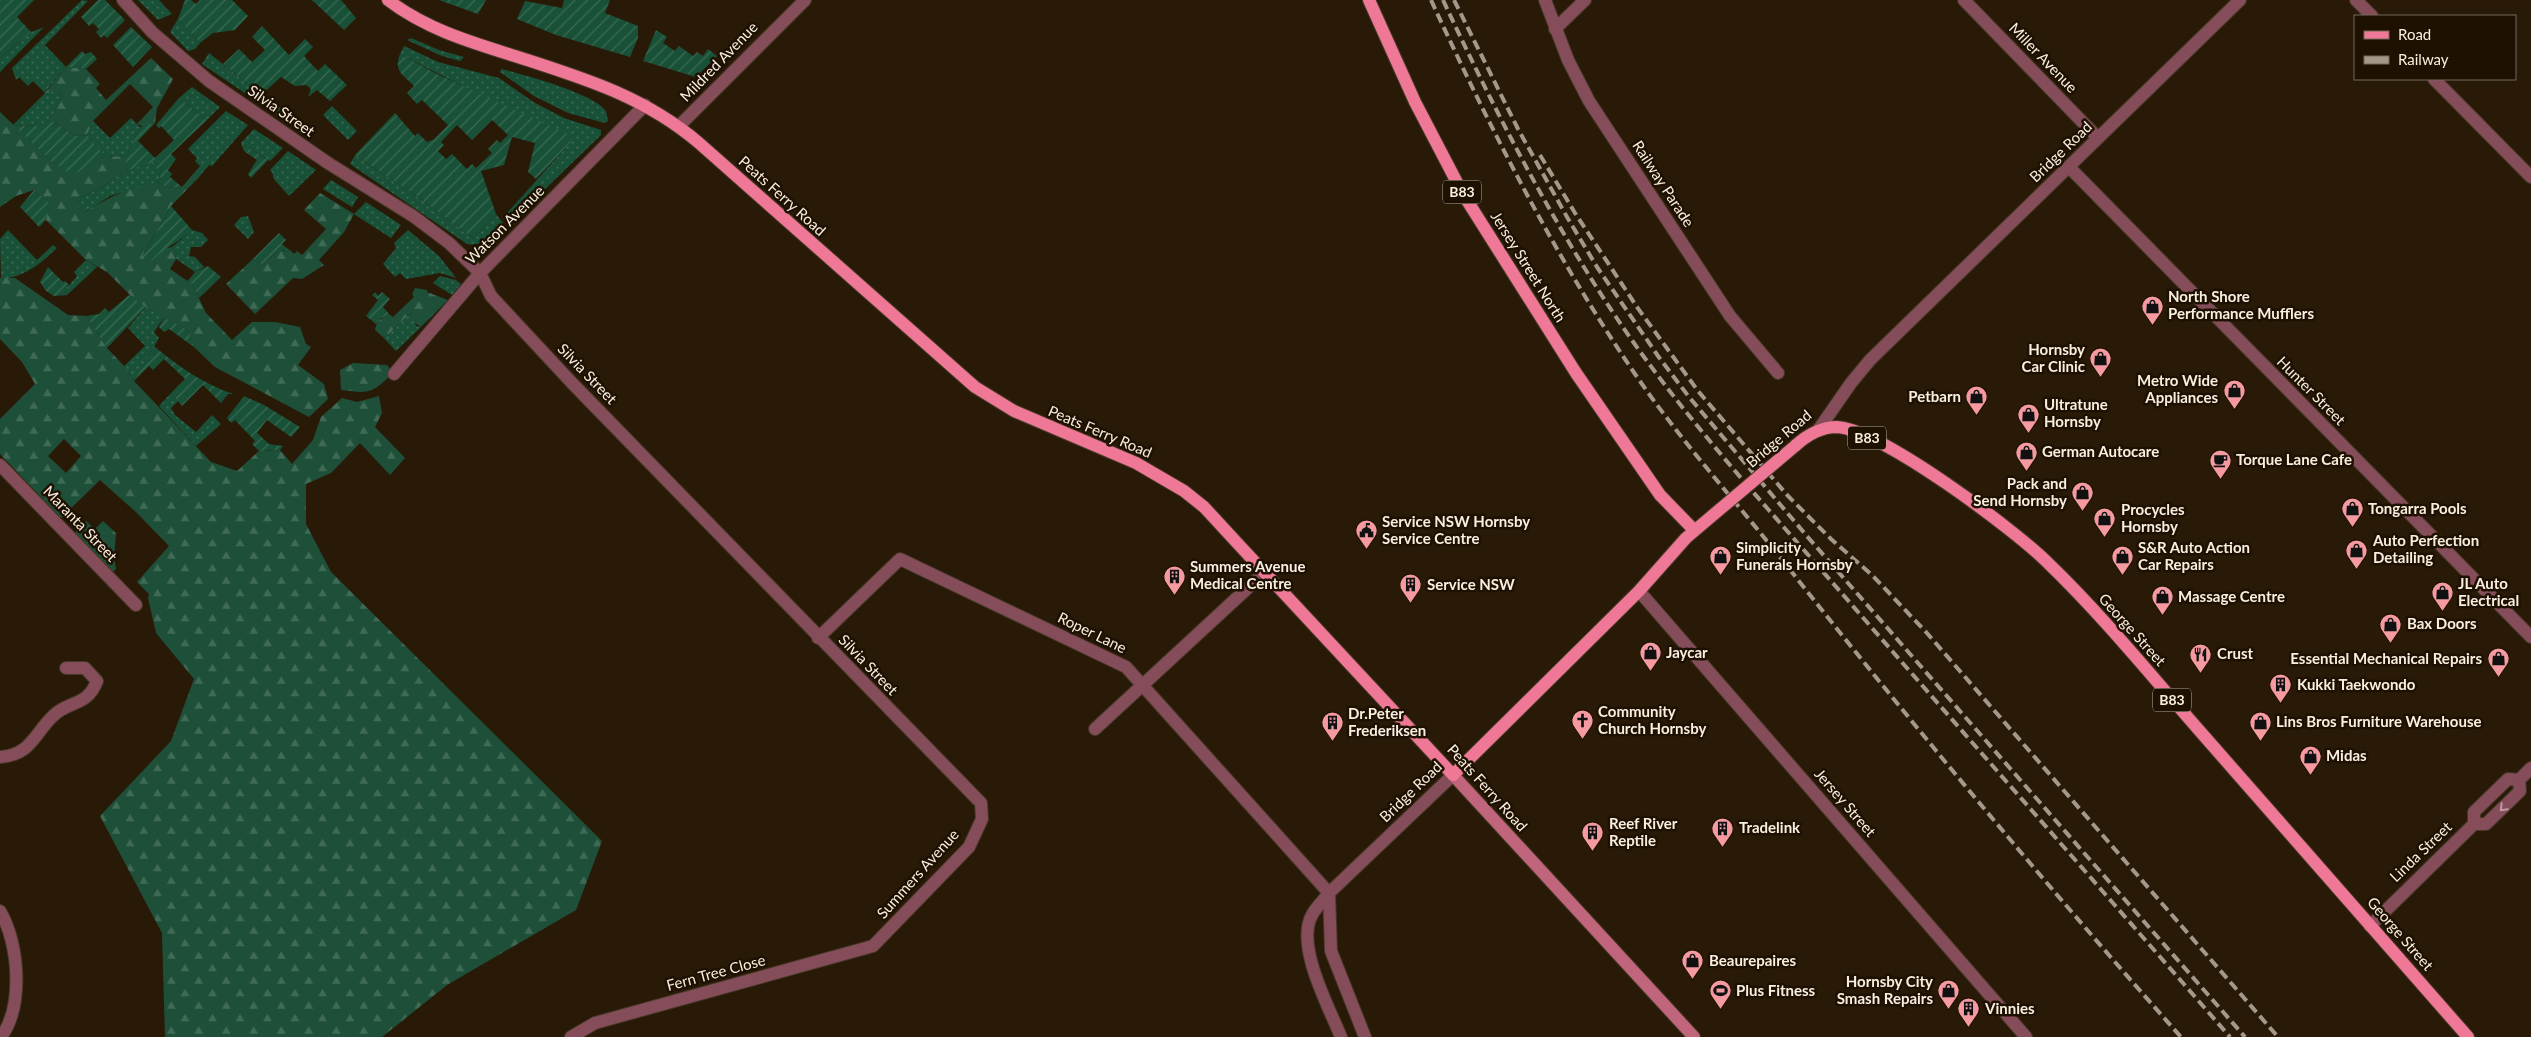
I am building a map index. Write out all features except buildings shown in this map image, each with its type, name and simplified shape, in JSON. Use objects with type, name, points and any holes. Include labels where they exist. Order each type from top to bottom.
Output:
[{"type":"main road","name":"Peats Ferry Road","points":[[388,0],[402,11],[432,28],[601,84],[645,105],[679,126],[975,387],[995,401],[1032,420],[1136,463],[1170,482],[1204,508],[1454,775],[1694,1037]]},
{"type":"main road","name":"Jersey Street North","points":[[1369,0],[1415,102],[1462,194],[1576,374],[1654,488],[1668,506],[1694,530]]},
{"type":"main road","name":"George Street","points":[[1819,429],[1837,428],[1849,430],[1892,450],[2003,522],[2048,563],[2146,670],[2468,1037]]},
{"type":"main road","name":"Bridge Road","points":[[1454,775],[1638,591],[1694,530],[1795,446],[1819,429]]},
{"type":"street","name":"Silvia Street","points":[[123,0],[152,32],[209,80],[295,141],[413,216],[450,243],[480,274],[491,296],[528,336],[818,638],[981,803],[982,819]]},
{"type":"street","name":"Mildred Avenue","points":[[679,126],[805,0]]},
{"type":"street","name":"Railway Parade","points":[[1545,0],[1568,60],[1594,109],[1730,316],[1778,373]]},
{"type":"street","points":[[1555,29],[1585,0]]},
{"type":"street","name":"Miller Avenue","points":[[1964,0],[2098,138]]},
{"type":"street","name":"Bridge Road","points":[[1819,429],[1870,360],[2240,0]]},
{"type":"street","points":[[2356,0],[2371,15]]},
{"type":"street","points":[[2435,80],[2531,177]]},
{"type":"street","name":"Watson Avenue","points":[[394,374],[480,274],[645,105]]},
{"type":"street","name":"Hunter Street","points":[[2069,167],[2531,637]]},
{"type":"street","name":"Maranta Street","points":[[0,465],[136,605]]},
{"type":"street","name":"Roper Lane","points":[[818,638],[900,559],[1126,667],[1329,893]]},
{"type":"street","points":[[1094,729],[1265,572]]},
{"type":"street","name":"Jersey Street","points":[[1638,591],[2026,1037]]},
{"type":"street","points":[[0,757],[23,751],[53,715],[92,694],[97,681],[93,674],[85,668],[66,668]]},
{"type":"street","name":"Linda Street","points":[[2370,926],[2474,824],[2474,812],[2508,779],[2519,780],[2531,768]]},
{"type":"street","name":"Bridge Road","points":[[1341,1037],[1310,958],[1307,942],[1311,915],[1329,893],[1454,775]]},
{"type":"street","name":"Summers Avenue","points":[[873,946],[969,847],[982,819]]},
{"type":"street","points":[[1329,893],[1330,951],[1365,1037]]},
{"type":"street","points":[[0,911],[14,948],[17,972],[14,1000],[6,1030],[1,1037]]},
{"type":"street","name":"Fern Tree Close","points":[[571,1037],[595,1023],[873,946]]},
{"type":"green space","points":[[0,0],[34,0],[17,17],[31,32],[0,58]]},
{"type":"green space","points":[[82,0],[88,1],[45,45],[66,67],[45,92],[59,91],[62,97],[50,120],[38,126],[13,125],[45,93],[33,81],[28,86],[19,77],[16,80],[12,68]]},
{"type":"green space","points":[[98,0],[105,0],[125,20],[107,38],[104,35],[101,38],[96,32],[99,29],[93,23],[89,26],[81,17]]},
{"type":"green space","points":[[138,0],[159,0],[172,14],[158,20]]},
{"type":"green space","points":[[185,0],[191,0],[196,4],[200,0],[232,0],[248,16],[235,30],[213,33],[200,43],[178,19]]},
{"type":"green space","points":[[312,0],[341,0],[356,18],[344,30]]},
{"type":"green space","points":[[439,0],[486,0],[478,14]]},
{"type":"green space","points":[[564,0],[610,0],[605,13],[638,26],[638,38],[630,57],[556,35],[517,19],[525,1],[562,8]]},
{"type":"green space","points":[[178,19],[200,43],[195,49],[188,51],[170,32]]},
{"type":"green space","points":[[262,26],[289,55],[305,39],[313,47],[304,56],[318,71],[325,64],[347,85],[330,101],[317,90],[308,97],[311,89],[306,85],[295,86],[281,77],[261,95],[223,64],[239,49],[252,62],[265,50],[252,37]]},
{"type":"green space","points":[[44,27],[0,73],[0,58],[31,32]]},
{"type":"green space","points":[[131,27],[152,47],[133,67],[113,45]]},
{"type":"green space","points":[[656,30],[667,37],[663,43],[675,51],[679,46],[693,56],[697,52],[703,56],[708,49],[717,56],[696,77],[643,61]]},
{"type":"green space","points":[[411,38],[439,50],[464,57],[460,61],[442,56],[407,40]]},
{"type":"green space","points":[[404,46],[438,62],[499,78],[535,103],[564,118],[601,130],[601,135],[514,219],[508,212],[571,142],[400,54]]},
{"type":"green space","points":[[82,51],[85,54],[91,52],[97,59],[86,69],[66,67]]},
{"type":"green space","points":[[209,53],[261,95],[292,115],[287,122],[202,64]]},
{"type":"green space","points":[[400,54],[439,75],[570,135],[571,142],[536,179],[528,172],[535,143],[512,137],[504,165],[481,171],[496,214],[473,238],[415,195],[355,155],[395,113],[415,136],[418,133],[427,142],[433,140],[448,125],[422,100],[417,104],[407,93],[414,86],[401,73],[398,60]],"holes":[[[492,120],[508,135],[500,143],[497,140],[488,149],[492,153],[476,168],[472,164],[467,169],[452,154],[446,159],[438,151],[444,145],[441,142],[457,125],[472,140]]]},
{"type":"green space","points":[[151,58],[173,79],[157,108],[155,123],[145,127],[137,124],[153,107],[130,84],[93,121],[87,135],[76,136],[50,120],[62,97],[59,91],[45,93],[66,67],[86,69],[100,84],[96,88],[106,100]]},
{"type":"green space","points":[[501,69],[573,91],[598,104],[606,111],[608,121],[605,123],[568,113],[534,96],[500,72]]},
{"type":"green space","points":[[192,87],[220,107],[207,120],[179,98]]},
{"type":"green space","points":[[179,98],[207,120],[171,154],[176,159],[168,170],[172,174],[170,177],[182,187],[167,188],[157,182],[161,179],[154,162],[126,171],[126,157],[140,127],[155,123],[138,141],[155,158],[174,140],[161,126],[159,128],[156,125]]},
{"type":"green space","points":[[332,106],[357,131],[348,140],[323,115]]},
{"type":"green space","points":[[226,111],[248,125],[212,166],[209,165],[199,177],[194,173],[200,166],[195,161],[197,158],[188,149]]},
{"type":"green space","points":[[0,112],[52,162],[71,174],[105,156],[126,157],[126,171],[97,190],[78,198],[78,208],[84,213],[102,202],[137,187],[157,182],[167,188],[182,187],[194,173],[199,177],[171,206],[143,255],[152,261],[163,249],[172,247],[176,259],[170,269],[192,284],[206,313],[232,340],[252,322],[275,322],[300,327],[306,344],[311,347],[298,365],[324,384],[328,399],[309,417],[215,367],[194,347],[189,331],[138,303],[107,272],[86,260],[46,220],[49,204],[34,190],[16,196],[0,207]]},
{"type":"green space","points":[[131,118],[140,127],[126,157],[105,156],[87,135],[93,121],[110,138]]},
{"type":"green space","points":[[50,120],[76,136],[87,135],[105,156],[72,175],[52,162],[13,125],[38,126]]},
{"type":"green space","points":[[254,129],[283,148],[270,161],[241,143]]},
{"type":"green space","points":[[241,143],[268,160],[251,178],[248,174],[257,160],[244,151]]},
{"type":"green space","points":[[288,151],[316,170],[289,196],[273,178],[270,170]]},
{"type":"green space","points":[[355,155],[415,195],[473,238],[496,214],[505,226],[483,242],[467,244],[350,164]]},
{"type":"green space","points":[[154,161],[161,179],[157,182],[110,196],[84,213],[78,208],[78,198],[97,190],[126,171]]},
{"type":"green space","points":[[331,180],[358,197],[352,207],[323,189]]},
{"type":"green space","points":[[34,190],[50,204],[46,220],[39,227],[20,207]]},
{"type":"green space","points":[[320,193],[354,214],[344,232],[319,260],[324,265],[302,279],[293,278],[255,314],[226,284],[253,259],[262,265],[278,251],[290,250],[294,254],[297,251],[302,255],[326,229],[304,210]]},
{"type":"green space","points":[[366,202],[401,225],[391,238],[354,214]]},
{"type":"green space","points":[[171,206],[192,230],[161,252],[152,261],[145,260],[143,255]]},
{"type":"green space","points":[[248,216],[254,232],[248,239],[234,225],[241,217]]},
{"type":"green space","points":[[8,230],[37,260],[53,245],[57,248],[25,273],[1,279],[0,239]]},
{"type":"green space","points":[[192,230],[202,233],[208,240],[201,247],[191,247],[189,256],[195,257],[204,267],[195,272],[176,259],[172,247]]},
{"type":"green space","points":[[408,230],[439,256],[456,278],[440,273],[406,279],[400,273],[395,277],[383,264],[396,248],[394,243]]},
{"type":"green space","points":[[279,233],[286,240],[282,244],[289,250],[278,251],[262,265],[253,259]]},
{"type":"green space","points":[[86,260],[97,267],[67,295],[65,290],[77,276],[74,272]]},
{"type":"green space","points":[[208,266],[221,277],[199,298],[192,284],[187,282],[195,272]]},
{"type":"green space","points":[[48,267],[63,282],[65,281],[69,285],[65,290],[67,295],[54,296],[46,291],[40,282]]},
{"type":"green space","points":[[440,276],[456,280],[461,284],[452,295],[433,283]]},
{"type":"green space","points":[[0,278],[15,278],[68,315],[86,316],[107,348],[124,366],[134,381],[211,462],[237,471],[259,451],[280,450],[292,464],[313,440],[321,417],[342,398],[357,402],[379,396],[382,413],[375,427],[405,458],[390,475],[360,443],[331,473],[306,484],[306,524],[331,572],[602,841],[576,910],[447,985],[382,1037],[165,1037],[162,933],[100,816],[171,741],[194,679],[156,633],[148,598],[149,594],[137,582],[169,546],[137,513],[100,480],[61,518],[0,454],[0,419],[35,384],[22,362],[0,339]],"holes":[[[64,439],[81,456],[66,473],[48,456]]]},
{"type":"green space","points":[[415,288],[427,290],[427,292],[448,300],[421,327],[413,322],[411,312],[387,336],[383,337],[375,330],[378,322],[390,315],[393,317],[414,297],[412,294]]},
{"type":"green space","points":[[375,292],[378,296],[382,292],[390,299],[383,307],[390,315],[381,318],[376,324],[366,316],[378,300],[372,295]]},
{"type":"green space","points":[[129,295],[146,307],[107,348],[86,316],[99,314],[105,308],[109,312]]},
{"type":"green space","points":[[146,307],[164,317],[154,332],[159,338],[134,381],[124,366],[145,346],[128,328]]},
{"type":"green space","points":[[411,312],[416,326],[421,327],[396,351],[383,337],[387,336]]},
{"type":"green space","points":[[164,317],[189,331],[194,347],[169,329],[164,332],[159,327]]},
{"type":"green space","points":[[154,346],[191,374],[233,394],[228,394],[221,403],[203,385],[182,406],[171,393],[185,379],[164,359],[153,370],[149,366],[134,381]]},
{"type":"green space","points":[[353,363],[387,365],[393,373],[380,385],[365,392],[341,390],[340,370]]},
{"type":"green space","points":[[171,393],[178,401],[171,408],[175,415],[196,432],[212,415],[221,424],[196,446],[159,406]]},
{"type":"green space","points":[[244,396],[264,405],[300,427],[291,437],[267,420],[257,433],[269,444],[283,446],[280,450],[259,451],[252,444],[255,441],[235,420],[231,423],[227,418]]},
{"type":"green space","points":[[86,521],[95,529],[103,521],[116,533],[114,558],[116,569],[113,572],[75,533]]},
{"type":"railway","points":[[1431,0],[1500,144],[1551,238],[1606,330],[1652,398],[1929,742],[2079,920],[2181,1037]]},
{"type":"railway","points":[[1443,0],[1502,122],[1568,241],[1616,317],[1669,390],[1755,495],[2230,1037]]},
{"type":"railway","points":[[1454,0],[1518,129],[1567,217],[1597,267],[1658,356],[1689,397],[1806,535],[2245,1037]]},
{"type":"railway","points":[[1540,155],[1575,213],[1637,307],[1698,391],[1788,496],[1831,539],[1872,575],[1926,632],[2278,1037]]},
{"type":"place","name":"North Shore Performance Mufflers","points":[[2152,325]]},
{"type":"place","name":"Hornsby Car Clinic","points":[[2101,378]]},
{"type":"place","name":"Metro Wide Appliances","points":[[2234,409]]},
{"type":"place","name":"Petbarn","points":[[1977,416]]},
{"type":"place","name":"Ultratune Hornsby","points":[[2028,433]]},
{"type":"place","name":"German Autocare","points":[[2026,471]]},
{"type":"place","name":"Torque Lane Cafe","points":[[2220,479]]},
{"type":"place","name":"Pack and Send Hornsby","points":[[2083,512]]},
{"type":"place","name":"Tongarra Pools","points":[[2352,528]]},
{"type":"place","name":"Procycles Hornsby","points":[[2105,538]]},
{"type":"place","name":"Service NSW Hornsby Service Centre","points":[[1366,550]]},
{"type":"place","name":"Auto Perfection Detailing","points":[[2357,569]]},
{"type":"place","name":"Simplicity Funerals Hornsby","points":[[1720,576]]},
{"type":"place","name":"S&R Auto Action Car Repairs","points":[[2122,576]]},
{"type":"place","name":"Summers Avenue Medical Centre","points":[[1174,595]]},
{"type":"place","name":"Service NSW","points":[[1411,604]]},
{"type":"place","name":"JL Auto Electrical","points":[[2442,612]]},
{"type":"place","name":"Massage Centre","points":[[2162,616]]},
{"type":"place","name":"Bax Doors","points":[[2391,643]]},
{"type":"place","name":"Jaycar","points":[[1650,672]]},
{"type":"place","name":"Crust","points":[[2201,673]]},
{"type":"place","name":"Essential Mechanical Repairs","points":[[2498,678]]},
{"type":"place","name":"Kukki Taekwondo","points":[[2281,704]]},
{"type":"place","name":"Community Church Hornsby","points":[[1582,740]]},
{"type":"place","name":"Lins Bros Furniture Warehouse","points":[[2260,741]]},
{"type":"place","name":"Dr.Peter Frederiksen","points":[[1332,742]]},
{"type":"place","name":"Midas","points":[[2310,775]]},
{"type":"place","name":"Tradelink","points":[[1723,847]]},
{"type":"place","name":"Reef River Reptile","points":[[1593,852]]},
{"type":"place","name":"Beaurepaires","points":[[1693,980]]},
{"type":"place","name":"Plus Fitness","points":[[1720,1010]]},
{"type":"place","name":"Hornsby City Smash Repairs","points":[[1949,1010]]},
{"type":"place","name":"Vinnies","points":[[1969,1028]]}]
